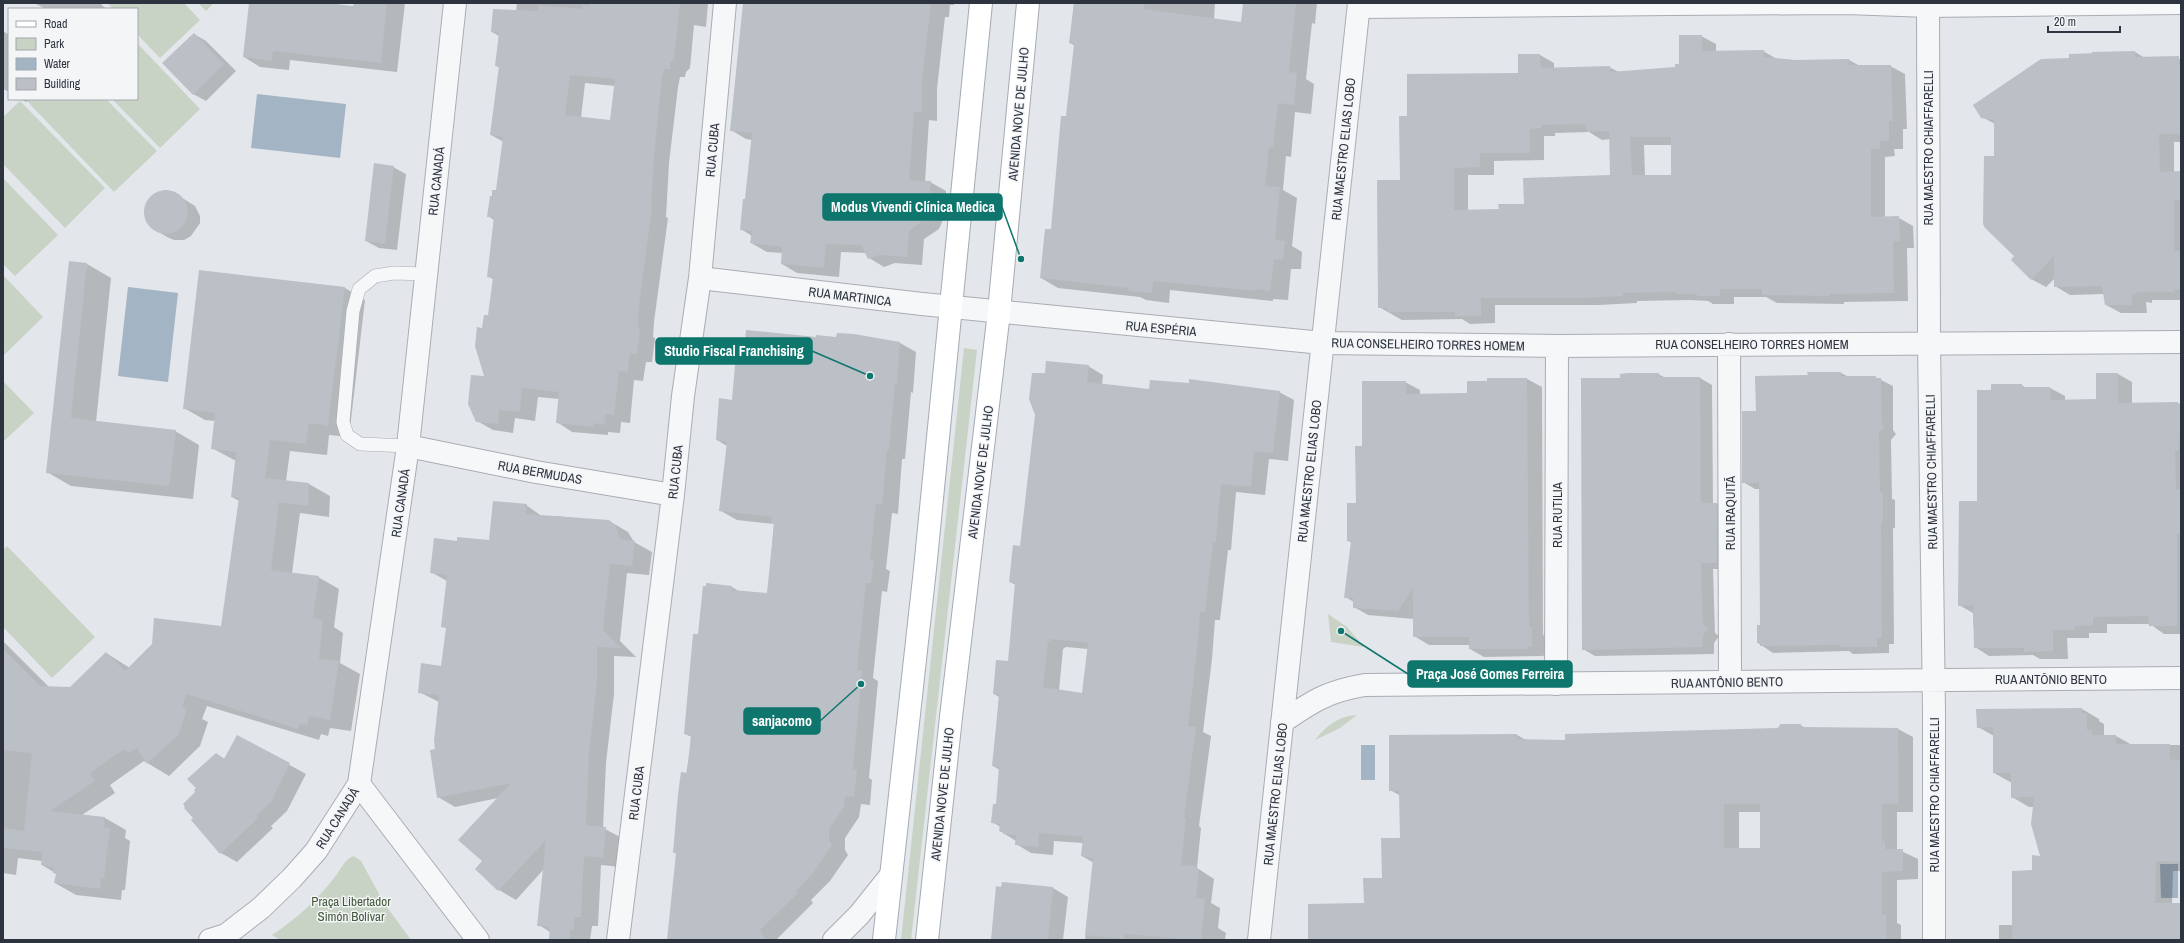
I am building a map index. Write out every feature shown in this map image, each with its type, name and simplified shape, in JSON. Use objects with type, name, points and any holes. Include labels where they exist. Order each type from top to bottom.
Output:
[{"type":"main road","points":[[884,940],[925,569],[980,3]]},
{"type":"main road","name":"AVENIDA NOVE DE JULHO","points":[[927,940],[951,717],[999,312],[1028,3]]},
{"type":"street","name":"RUA CANADÁ","points":[[223,938],[261,908],[292,878],[316,851],[359,784],[408,446],[455,3]]},
{"type":"street","name":"RUA CUBA","points":[[618,940],[673,495],[683,396],[700,278],[725,3]]},
{"type":"street","points":[[1359,5],[2181,3]]},
{"type":"street","name":"RUA MAESTRO CHIAFFARELLI","points":[[1928,4],[1929,342],[1934,680],[1934,940]]},
{"type":"street","name":"RUA MAESTRO ELIAS LOBO","points":[[1259,940],[1359,5]]},
{"type":"street","name":"RUA MARTINICA","points":[[700,278],[999,312]]},
{"type":"street","name":"RUA ESPÉRIA","points":[[999,312],[1323,343]]},
{"type":"street","name":"RUA CONSELHEIRO TORRES HOMEM","points":[[1323,343],[1557,346],[1929,342],[2181,342]]},
{"type":"street","name":"RUA IRAQUITÃ","points":[[1729,344],[1730,682]]},
{"type":"street","name":"RUA RUTILIA","points":[[1556,684],[1557,346]]},
{"type":"street","name":"RUA BERMUDAS","points":[[408,446],[536,472],[673,495]]},
{"type":"street","name":"RUA ANTÔNIO BENTO","points":[[1282,722],[1319,697],[1340,689],[1365,685],[2181,678]]},
{"type":"street","points":[[359,784],[456,914],[478,940]]},
{"type":"street","points":[[834,940],[859,915],[891,875]]},
{"type":"lane","points":[[408,446],[360,444],[347,435],[343,422],[353,311],[359,289],[375,276],[394,273],[426,274]]},
{"type":"green space","points":[[107,3],[184,3],[200,20],[160,58],[138,35],[138,8],[112,8]]},
{"type":"green space","points":[[198,3],[214,3],[206,11]]},
{"type":"green space","points":[[138,44],[200,109],[160,148],[113,100],[138,100]]},
{"type":"green space","points":[[26,100],[107,100],[157,151],[114,192]]},
{"type":"green space","points":[[20,101],[105,188],[65,228],[3,164],[3,117]]},
{"type":"green space","points":[[3,178],[58,235],[15,276],[3,264]]},
{"type":"green space","points":[[3,275],[43,317],[3,356]]},
{"type":"green space","points":[[964,348],[977,350],[911,940],[901,940]]},
{"type":"green space","points":[[3,381],[34,413],[3,442]]},
{"type":"green space","points":[[7,546],[95,637],[52,678],[3,627],[3,550]]},
{"type":"green space","points":[[1328,614],[1347,627],[1364,647],[1331,642]]},
{"type":"green space","points":[[1357,715],[1340,728],[1315,740],[1328,726],[1338,720],[1344,717]]},
{"type":"green space","name":"Praça Libertador Simón Bolívar","points":[[354,856],[361,861],[384,903],[411,940],[280,940],[272,935],[313,902],[345,862]]},
{"type":"water","points":[[257,94],[346,104],[340,158],[251,148]]},
{"type":"water","points":[[128,287],[178,293],[168,382],[118,376]]},
{"type":"water","points":[[1361,745],[1375,745],[1375,780],[1361,780]]},
{"type":"water","points":[[2160,864],[2178,864],[2178,898],[2161,898]]},
{"type":"building","points":[[249,3],[326,3],[353,6],[354,3],[387,3],[381,63],[273,51],[272,61],[243,57]]},
{"type":"building","points":[[589,3],[680,3],[674,59],[670,63],[670,69],[664,69],[662,78],[654,154],[652,208],[638,313],[638,328],[640,328],[637,354],[630,353],[628,372],[619,371],[614,415],[606,414],[604,425],[593,423],[593,427],[556,423],[559,392],[522,388],[520,412],[499,410],[498,424],[476,422],[468,404],[471,375],[484,376],[475,346],[477,327],[482,328],[484,315],[488,315],[493,278],[487,277],[494,217],[487,217],[492,190],[496,190],[503,137],[490,135],[499,66],[495,66],[499,33],[491,32],[493,9],[538,11],[539,5],[582,9],[582,5],[589,6]],"holes":[[[570,75],[615,79],[610,120],[565,115]]]},
{"type":"building","points":[[743,3],[931,3],[922,79],[922,112],[914,112],[909,180],[931,181],[929,208],[923,220],[909,231],[907,257],[879,255],[868,259],[861,245],[826,244],[824,268],[781,264],[782,247],[750,243],[752,231],[740,230],[752,133],[730,131]]},
{"type":"building","points":[[1074,3],[1145,3],[1144,9],[1241,22],[1243,3],[1296,3],[1289,72],[1297,73],[1294,105],[1278,103],[1273,148],[1269,147],[1265,186],[1280,187],[1275,240],[1285,241],[1283,260],[1274,259],[1270,291],[1153,281],[1152,293],[1128,291],[1128,288],[1040,278],[1045,229],[1051,229],[1061,116],[1066,116],[1074,44],[1069,43]]},
{"type":"building","points":[[194,33],[224,64],[193,95],[162,63]]},
{"type":"building","points":[[1679,35],[1702,35],[1702,51],[1764,50],[1764,57],[1795,60],[1849,59],[1849,65],[1891,65],[1893,121],[1889,121],[1889,141],[1880,141],[1880,149],[1871,149],[1871,217],[1899,216],[1900,241],[1893,241],[1894,293],[1830,294],[1830,296],[1762,295],[1762,289],[1720,289],[1720,296],[1697,296],[1697,294],[1677,294],[1677,292],[1623,293],[1623,296],[1584,298],[1481,298],[1481,316],[1455,316],[1455,312],[1387,312],[1387,308],[1378,308],[1377,180],[1400,180],[1399,116],[1407,116],[1407,74],[1518,73],[1518,54],[1540,54],[1541,68],[1610,66],[1610,72],[1675,67],[1675,64],[1679,64]],"holes":[[[1585,124],[1587,132],[1609,131],[1610,175],[1523,178],[1524,204],[1498,204],[1499,209],[1454,210],[1454,168],[1480,167],[1480,153],[1530,153],[1530,129],[1541,128],[1541,125]],[[1630,137],[1671,137],[1671,175],[1632,175]]]},
{"type":"building","points":[[2135,51],[2135,57],[2179,56],[2179,64],[2181,64],[2181,134],[2159,134],[2160,172],[2181,171],[2181,198],[2180,200],[2174,200],[2174,251],[2181,251],[2181,290],[2174,289],[2174,292],[2137,292],[2137,294],[2132,294],[2132,305],[2105,305],[2102,286],[2054,287],[2054,256],[2031,280],[2011,260],[2014,256],[1985,228],[1983,224],[1984,156],[1994,156],[1994,120],[1981,118],[1973,105],[2041,59],[2069,58],[2069,54],[2092,54],[2092,52]]},
{"type":"building","points":[[374,163],[394,166],[385,244],[365,241]]},
{"type":"building","points":[[162,190],[170,190],[182,196],[188,208],[188,216],[182,228],[170,234],[162,234],[150,228],[144,216],[144,208],[150,196]]},
{"type":"building","points":[[69,261],[87,263],[71,418],[176,430],[169,486],[46,473]]},
{"type":"building","points":[[199,270],[345,287],[328,426],[309,423],[306,444],[270,440],[265,478],[309,483],[308,506],[279,502],[271,570],[319,576],[313,618],[323,620],[319,659],[339,661],[330,720],[309,716],[307,725],[300,723],[298,729],[187,694],[182,706],[187,709],[179,734],[147,764],[137,748],[128,753],[124,749],[90,773],[95,781],[50,811],[105,817],[104,827],[110,828],[104,878],[101,878],[100,889],[54,883],[56,874],[53,873],[54,867],[41,865],[42,852],[3,848],[3,828],[24,831],[32,753],[3,750],[3,649],[40,686],[70,687],[106,652],[125,671],[152,644],[154,618],[221,626],[239,498],[231,497],[236,452],[211,449],[215,413],[183,409]]},
{"type":"building","points":[[746,330],[816,337],[816,335],[836,337],[837,333],[854,334],[900,342],[897,384],[895,384],[882,505],[876,504],[870,560],[874,560],[871,583],[866,583],[857,670],[862,671],[853,769],[857,770],[854,797],[845,796],[844,807],[829,829],[829,840],[832,845],[814,872],[796,891],[798,893],[760,930],[766,940],[667,940],[676,853],[673,853],[678,794],[681,772],[687,773],[691,735],[684,734],[693,634],[698,634],[703,586],[706,586],[706,583],[732,586],[732,590],[767,593],[774,524],[771,523],[772,517],[719,511],[727,442],[716,440],[719,398],[732,400],[736,354],[744,355]]},
{"type":"building","points":[[1046,361],[1089,365],[1087,382],[1149,389],[1150,380],[1189,383],[1189,379],[1280,391],[1273,453],[1254,451],[1251,487],[1221,484],[1216,542],[1213,542],[1205,612],[1200,612],[1188,726],[1196,727],[1184,818],[1186,818],[1181,865],[1196,866],[1196,869],[1199,869],[1196,898],[1205,899],[1201,939],[1198,940],[1124,934],[1124,939],[1085,935],[1093,858],[1081,856],[1083,837],[1039,833],[1038,847],[1015,845],[1016,835],[1003,834],[1003,832],[999,831],[1000,824],[991,823],[993,804],[996,804],[999,767],[992,766],[999,695],[993,694],[996,660],[1008,661],[1015,583],[1009,582],[1013,545],[1020,546],[1035,415],[1029,399],[1032,373],[1045,373]],"holes":[[[1051,639],[1088,643],[1082,693],[1043,687],[1048,641],[1051,641]]]},
{"type":"building","points":[[1807,372],[1841,372],[1841,376],[1876,376],[1875,378],[1881,378],[1882,422],[1884,427],[1879,433],[1880,492],[1883,492],[1883,522],[1881,522],[1882,638],[1877,638],[1877,647],[1840,647],[1840,645],[1760,646],[1760,643],[1757,643],[1757,625],[1760,625],[1759,483],[1742,483],[1742,411],[1756,411],[1755,376],[1808,375]]},
{"type":"building","points":[[1659,373],[1659,377],[1700,377],[1701,503],[1717,503],[1717,563],[1701,563],[1703,625],[1708,628],[1703,636],[1703,647],[1582,650],[1581,378],[1620,378],[1620,374]]},
{"type":"building","points":[[2096,373],[2118,373],[2118,403],[2178,402],[2178,405],[2181,405],[2179,451],[2175,451],[2176,489],[2181,489],[2181,534],[2177,534],[2177,626],[2149,626],[2148,616],[2093,617],[2093,625],[2075,626],[2075,630],[2053,630],[2053,651],[2024,652],[2024,648],[1974,648],[1973,605],[1958,606],[1959,501],[1977,501],[1977,390],[1991,390],[1991,384],[2022,384],[2022,387],[2050,387],[2051,400],[2096,399]]},
{"type":"building","points":[[1487,378],[1527,378],[1529,627],[1532,627],[1532,647],[1528,647],[1528,649],[1469,649],[1469,637],[1413,637],[1413,588],[1398,611],[1353,608],[1353,598],[1344,598],[1351,541],[1347,541],[1347,503],[1356,503],[1355,446],[1362,446],[1362,381],[1406,381],[1406,394],[1467,393],[1467,381],[1487,381]]},
{"type":"building","points":[[493,501],[527,504],[526,514],[609,520],[615,525],[620,539],[635,541],[632,566],[610,564],[603,630],[621,648],[597,647],[597,684],[589,753],[586,825],[606,827],[603,858],[584,856],[581,917],[575,917],[573,930],[570,930],[570,940],[549,939],[550,927],[537,926],[546,840],[498,891],[475,869],[482,861],[458,840],[511,783],[437,798],[430,750],[435,749],[434,741],[439,695],[418,693],[421,663],[441,666],[446,628],[441,627],[447,575],[430,573],[434,538],[457,541],[457,537],[489,540]]},
{"type":"building","points":[[2082,708],[2082,713],[2087,713],[2087,730],[2092,730],[2092,735],[2116,735],[2116,744],[2170,744],[2170,759],[2181,761],[2181,862],[2156,861],[2155,903],[2181,903],[2181,940],[2012,940],[2012,871],[2032,870],[2032,855],[2040,856],[2031,824],[2034,797],[2011,798],[2011,773],[1993,773],[1993,727],[1977,728],[1976,709]]},
{"type":"building","points":[[1780,724],[1801,724],[1801,727],[1898,728],[1899,804],[1882,804],[1882,841],[1885,841],[1885,849],[1903,849],[1903,871],[1882,872],[1882,915],[1886,915],[1886,940],[1308,940],[1308,904],[1364,903],[1363,878],[1382,878],[1381,838],[1400,838],[1399,791],[1389,791],[1389,735],[1517,734],[1518,739],[1565,740],[1565,734],[1779,727]],"holes":[[[1724,804],[1760,804],[1760,848],[1724,848]]]},
{"type":"building","points":[[237,735],[290,763],[271,802],[256,816],[258,818],[220,854],[191,820],[193,818],[184,808],[185,807],[183,804],[195,792],[194,790],[196,788],[187,779],[216,753],[224,759]]},
{"type":"building","points":[[1002,882],[1053,887],[1048,940],[991,940],[996,886],[1001,887]]},
{"type":"place","name":"Modus Vivendi Clínica Medica","points":[[1021,259]]},
{"type":"place","name":"Studio Fiscal Franchising","points":[[870,376]]},
{"type":"place","name":"Praça José Gomes Ferreira","points":[[1341,631]]},
{"type":"place","name":"sanjacomo","points":[[861,684]]}]
